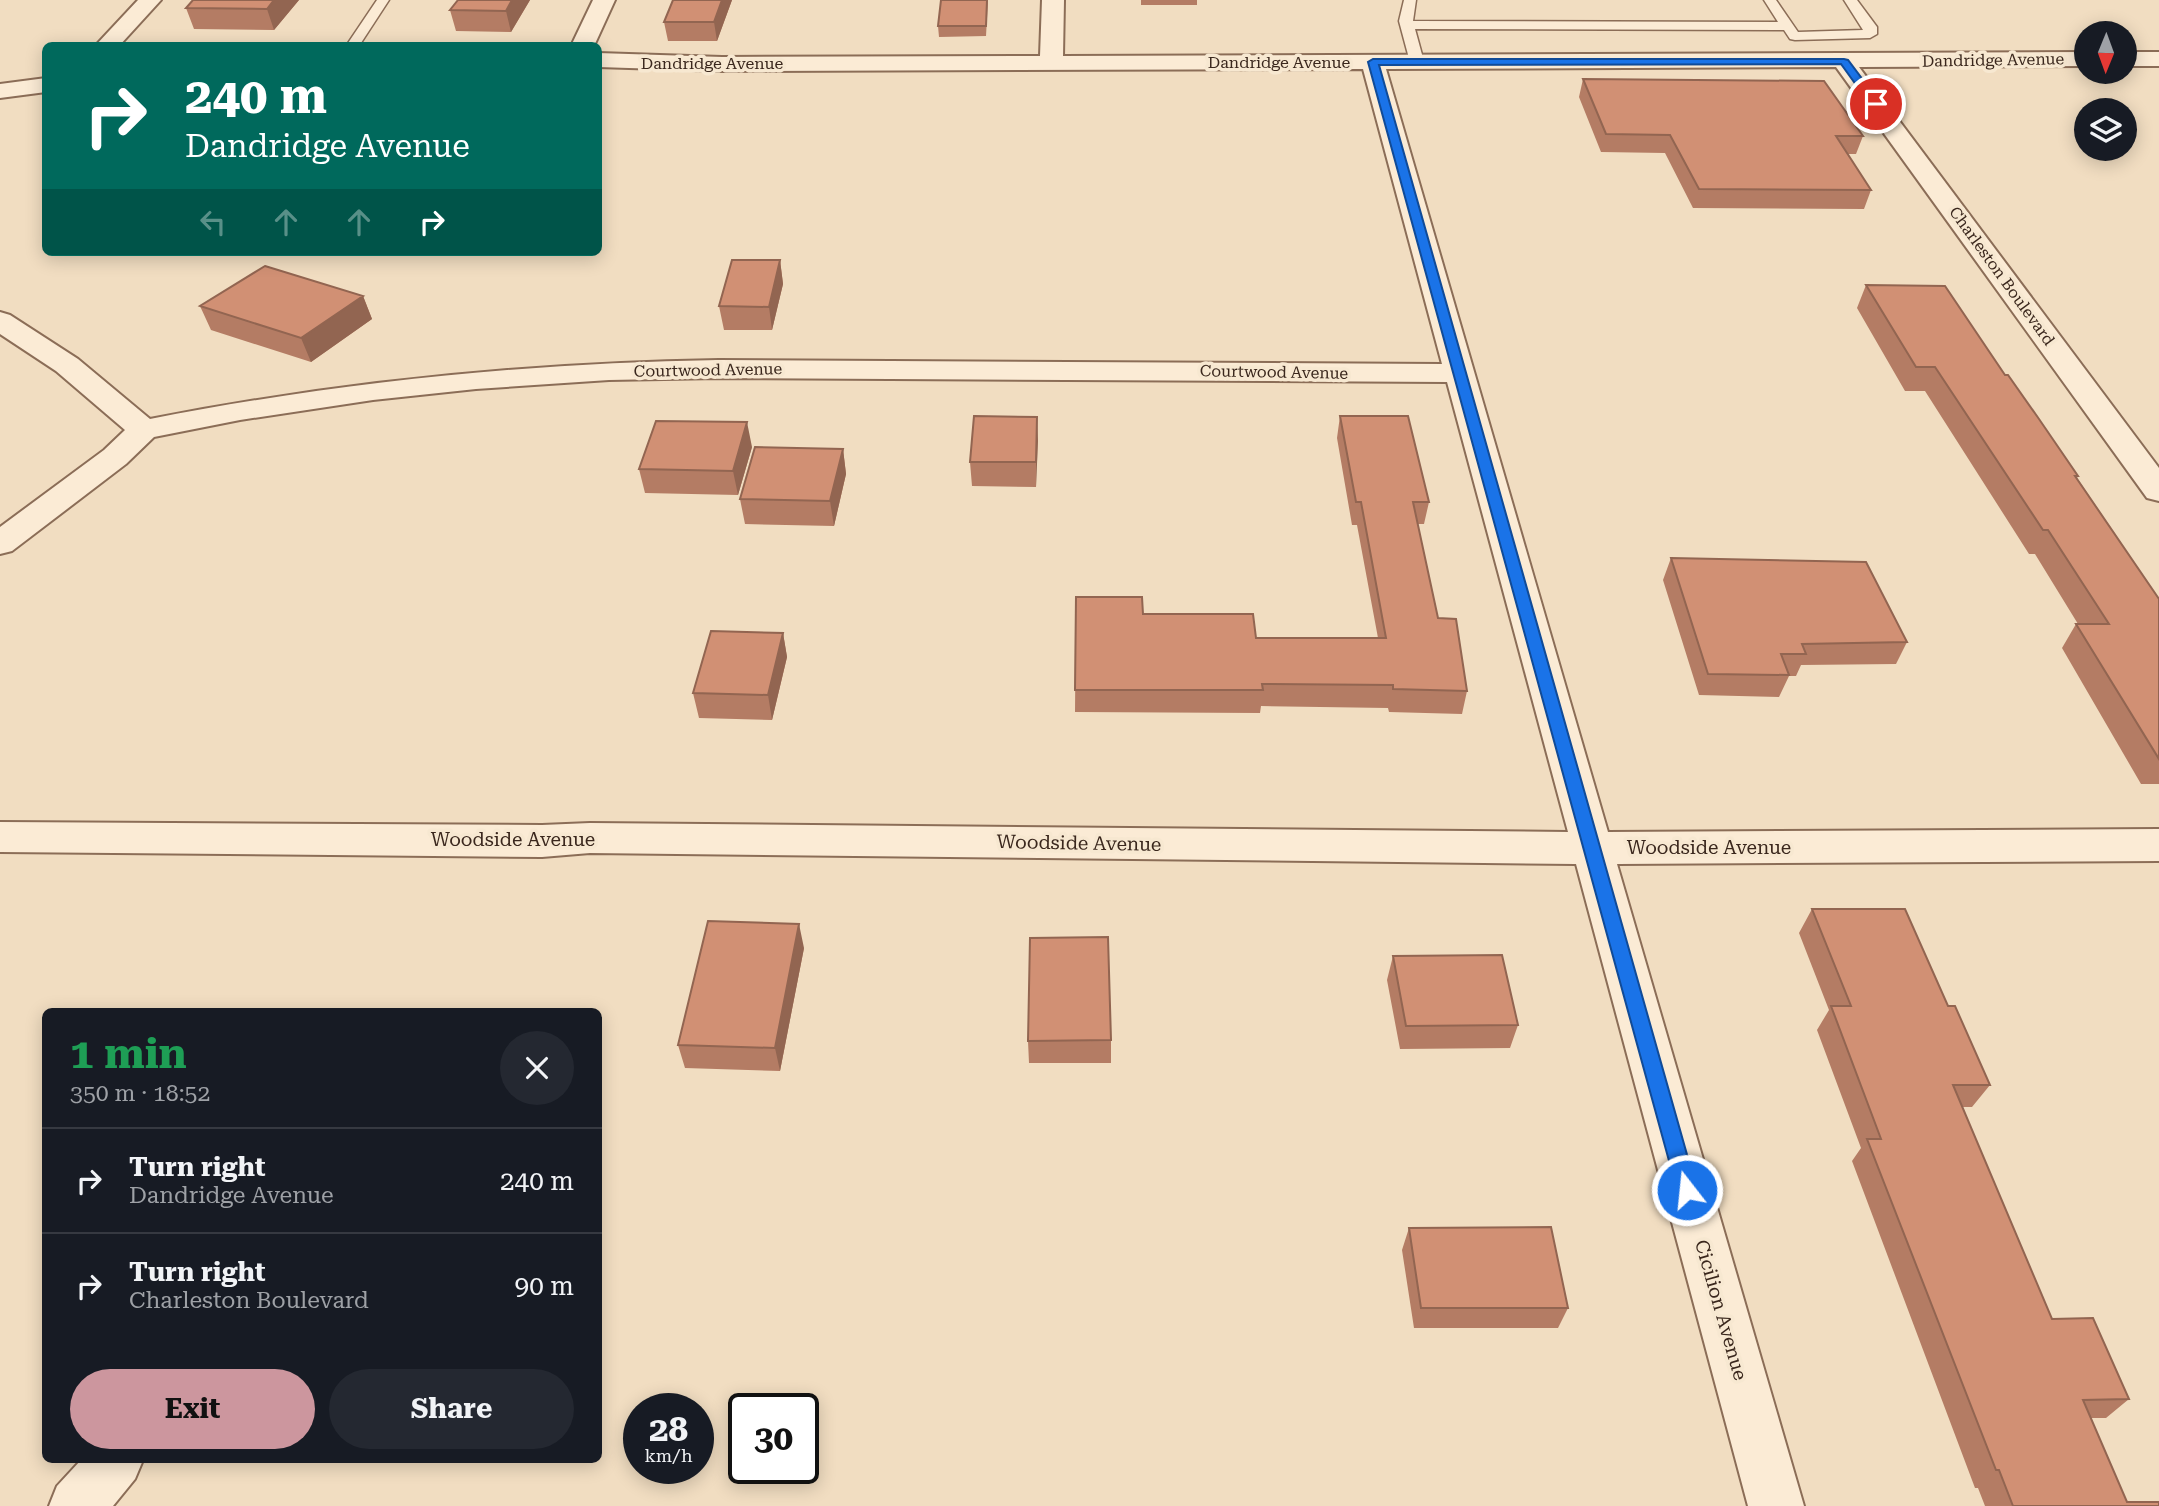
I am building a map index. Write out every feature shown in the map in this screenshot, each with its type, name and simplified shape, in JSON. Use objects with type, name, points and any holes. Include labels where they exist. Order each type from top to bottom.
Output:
[{"type":"street","points":[[110,42],[150,0]]},
{"type":"street","points":[[584,42],[604,0]]},
{"type":"street","points":[[1051,61],[1053,0]]},
{"type":"street","name":"Dandridge Avenue","points":[[602,60],[722,64],[2074,59]]},
{"type":"street","points":[[2137,59],[2159,59]]},
{"type":"street","name":"Cicilion Avenue","points":[[1373,62],[1776,1506]]},
{"type":"street","name":"Charleston Boulevard","points":[[1844,62],[2159,491]]},
{"type":"street","points":[[0,91],[42,86]]},
{"type":"street","points":[[0,321],[68,365],[144,430],[115,457],[0,543]]},
{"type":"street","name":"Courtwood Avenue","points":[[144,430],[240,411],[373,391],[476,380],[609,371],[733,369],[1458,373]]},
{"type":"street","name":"Woodside Avenue","points":[[0,837],[542,841],[618,838],[1592,848],[2159,845]]},
{"type":"street","points":[[77,1506],[113,1463]]},
{"type":"lane","points":[[355,42],[383,0]]},
{"type":"lane","points":[[1410,0],[1408,25],[1417,62]]},
{"type":"lane","points":[[1770,0],[1814,62]]},
{"type":"lane","points":[[1408,25],[1870,34],[1870,27],[1850,0]]},
{"type":"building","points":[[193,0],[274,0],[267,9],[186,8]]},
{"type":"building","points":[[458,0],[512,0],[506,11],[450,10]]},
{"type":"building","points":[[673,0],[722,0],[714,22],[664,22]]},
{"type":"building","points":[[941,0],[987,0],[986,26],[938,26]]},
{"type":"building","points":[[1583,79],[1824,81],[1863,136],[1836,136],[1871,190],[1699,189],[1670,135],[1606,134]]},
{"type":"building","points":[[732,260],[780,260],[769,307],[719,306]]},
{"type":"building","points":[[265,266],[363,296],[301,338],[200,306]]},
{"type":"building","points":[[1866,285],[1945,286],[2078,476],[2075,476],[2159,599],[2159,759],[2076,624],[2109,624],[2048,530],[2043,530],[1935,367],[1916,367]]},
{"type":"building","points":[[974,416],[1037,417],[1036,462],[970,462]]},
{"type":"building","points":[[1340,416],[1408,416],[1429,502],[1413,502],[1438,618],[1456,619],[1467,691],[1393,689],[1393,685],[1262,684],[1263,690],[1075,690],[1076,597],[1142,597],[1143,614],[1253,614],[1256,638],[1386,638],[1361,502],[1356,502]]},
{"type":"building","points":[[656,421],[747,422],[733,471],[639,469]]},
{"type":"building","points":[[755,447],[843,449],[830,501],[740,499]]},
{"type":"building","points":[[1671,558],[1866,562],[1907,642],[1802,644],[1806,654],[1781,654],[1789,675],[1708,674]]},
{"type":"building","points":[[711,631],[783,633],[768,695],[693,693]]},
{"type":"building","points":[[1812,909],[1905,909],[1948,1006],[1955,1006],[1990,1085],[1953,1085],[2052,1319],[2093,1318],[2129,1399],[2083,1400],[2127,1502],[2159,1502],[2159,1506],[2013,1506],[1999,1470],[1996,1470],[1867,1139],[1881,1139],[1831,1006],[1851,1006]]},
{"type":"building","points":[[708,921],[799,924],[775,1048],[678,1045]]},
{"type":"building","points":[[1108,937],[1111,1040],[1028,1041],[1030,938]]},
{"type":"building","points":[[1502,955],[1518,1025],[1406,1026],[1393,956]]},
{"type":"building","points":[[1551,1227],[1568,1308],[1421,1308],[1409,1228]]},
{"type":"route","points":[[1687,1190],[1373,62],[1844,62],[1876,104]]}]
